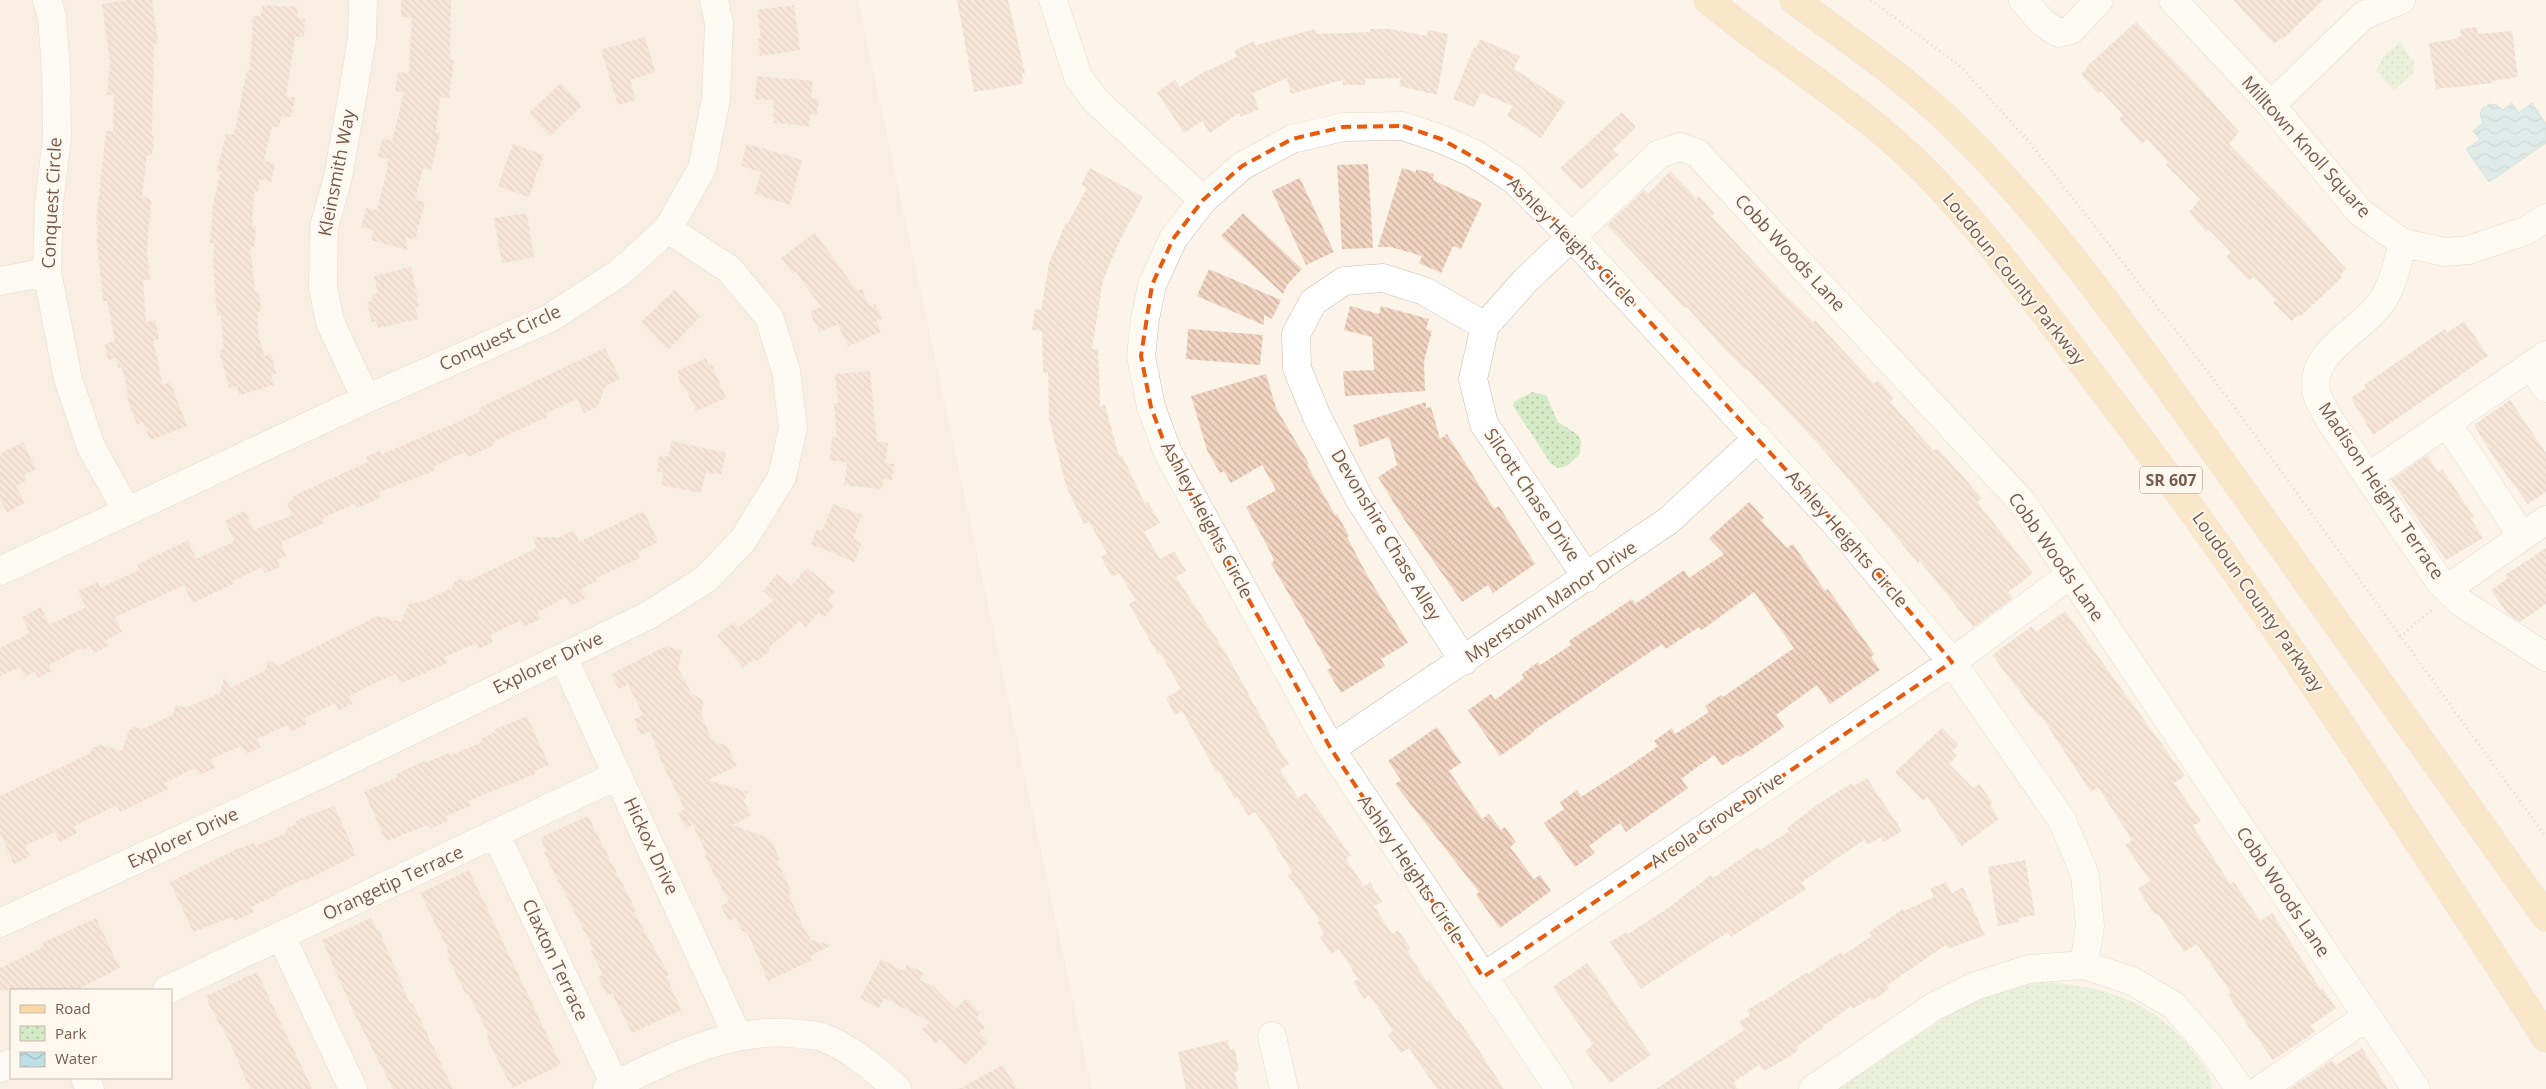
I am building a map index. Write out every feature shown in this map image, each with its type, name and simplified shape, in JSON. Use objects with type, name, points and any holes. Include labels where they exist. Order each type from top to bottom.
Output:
[{"type":"main road","name":"Loudoun County Parkway","points":[[1708,0],[1765,45],[1829,90],[1893,141],[1924,170],[1982,233],[2191,506],[2345,728],[2546,1038]]},
{"type":"main road","name":"SR 607","points":[[1794,0],[1897,75],[1948,120],[1986,158],[2041,221],[2137,345],[2384,686],[2546,917]]},
{"type":"street","name":"Conquest Circle","points":[[47,0],[52,17],[56,128],[49,203],[47,272],[68,380],[91,446],[127,511]]},
{"type":"street","name":"Kleinsmith Way","points":[[363,0],[362,38],[349,115],[338,177],[324,227],[322,287],[330,322],[366,399]]},
{"type":"street","name":"Conquest Circle","points":[[0,572],[366,399],[550,318],[619,273],[668,229],[702,168],[716,99],[719,23],[714,0]]},
{"type":"street","points":[[1053,0],[1078,77],[1090,93],[1120,125],[1202,200]]},
{"type":"street","points":[[2023,0],[2042,22],[2058,32],[2071,30],[2099,0]]},
{"type":"street","name":"Milltown Knoll Square","points":[[2173,0],[2272,105],[2360,212],[2403,243],[2445,252],[2469,250],[2525,231],[2546,218]]},
{"type":"street","points":[[2272,105],[2364,15],[2401,0]]},
{"type":"street","name":"Ashley Heights Circle","points":[[1558,1089],[1331,749],[1168,453],[1151,407],[1141,356],[1152,285],[1173,239],[1202,200],[1242,166],[1292,140],[1342,127],[1403,126],[1442,138],[1473,153],[1513,179],[1571,236],[1843,532],[1952,662],[2062,820],[2085,875],[2090,926],[2084,965]]},
{"type":"street","name":"Cobb Woods Lane","points":[[1571,236],[1659,154],[1680,146],[1697,153],[2022,502],[2416,1089]]},
{"type":"street","name":"Explorer Drive","points":[[0,923],[323,773],[649,615],[706,578],[743,540],[782,477],[792,428],[786,371],[769,317],[729,269],[668,229]]},
{"type":"street","name":"Silcott Chase Drive","points":[[1571,236],[1526,280],[1485,326],[1473,379],[1484,424],[1587,578]]},
{"type":"street","name":"Madison Heights Terrace","points":[[2403,243],[2384,298],[2364,323],[2333,346],[2317,372],[2316,391],[2329,419],[2447,589],[2460,602],[2546,657]]},
{"type":"street","points":[[0,282],[47,272]]},
{"type":"street","name":"Devonshire Chase Alley","points":[[1464,661],[1360,500],[1317,417],[1297,368],[1296,334],[1313,302],[1344,282],[1383,278],[1424,291],[1485,326]]},
{"type":"street","points":[[2368,477],[2539,360],[2546,388]]},
{"type":"street","points":[[2447,423],[2522,536]]},
{"type":"street","name":"Myerstown Manor Drive","points":[[1331,749],[1587,578],[1668,521],[1758,438]]},
{"type":"street","points":[[2447,589],[2546,520]]},
{"type":"street","name":"Arcola Grove Drive","points":[[1483,977],[1952,662],[2070,575]]},
{"type":"street","name":"Hickox Drive","points":[[563,657],[737,1035]]},
{"type":"street","name":"Orangetip Terrace","points":[[169,989],[496,835],[618,775]]},
{"type":"street","name":"Claxton Terrace","points":[[496,835],[611,1087]]},
{"type":"street","points":[[281,936],[353,1089]]},
{"type":"street","points":[[1813,1089],[1933,1007],[1975,986],[2029,969],[2084,965],[2132,981],[2173,1005],[2212,1048],[2240,1089]]},
{"type":"street","points":[[2261,1089],[2367,1017]]},
{"type":"street","points":[[611,1087],[690,1052],[737,1035],[788,1032],[822,1037],[866,1061],[897,1089]]},
{"type":"street","points":[[1272,1036],[1284,1089]]},
{"type":"path","points":[[1871,0],[1959,64],[2026,138],[2225,394],[2546,837]]},
{"type":"path","points":[[2400,637],[2432,612],[2447,589]]},
{"type":"highlighted area","points":[[1403,126],[1441,139],[1513,179],[1571,236],[1843,532],[1952,662],[1483,977],[1331,749],[1168,453],[1151,407],[1141,356],[1152,285],[1173,239],[1203,200],[1242,166],[1292,139],[1343,127]]},
{"type":"shaded area","points":[[0,0],[858,0],[1092,1089],[0,1089]]},
{"type":"green space","points":[[2400,42],[2414,62],[2413,73],[2394,90],[2376,71],[2383,57]]},
{"type":"green space","points":[[1532,392],[1546,395],[1558,422],[1577,434],[1581,440],[1580,454],[1567,466],[1558,468],[1551,464],[1513,406],[1514,402]]},
{"type":"green space","points":[[2041,982],[2086,987],[2107,992],[2144,1008],[2162,1020],[2194,1053],[2209,1074],[2212,1089],[1837,1089],[1958,1009],[2001,989]]},
{"type":"water","points":[[2512,103],[2519,113],[2532,103],[2546,124],[2546,143],[2489,182],[2466,149],[2480,140],[2473,131],[2483,123],[2480,115],[2482,109],[2489,104],[2496,105],[2503,110]]},
{"type":"building","points":[[128,0],[152,0],[158,43],[154,44],[152,136],[154,136],[152,155],[147,155],[142,197],[151,198],[147,251],[150,280],[143,280],[146,322],[155,320],[159,339],[153,340],[163,385],[170,382],[187,426],[150,440],[143,422],[137,425],[127,398],[129,398],[122,367],[118,368],[116,358],[108,360],[105,344],[115,341],[107,301],[103,301],[97,241],[98,224],[96,224],[106,131],[113,131],[114,95],[107,95],[110,61],[102,4]]},
{"type":"building","points":[[401,0],[451,0],[450,60],[454,60],[449,98],[440,97],[436,132],[440,133],[431,170],[423,168],[415,200],[425,202],[415,240],[405,237],[407,250],[371,240],[374,230],[361,227],[366,208],[377,210],[387,171],[388,159],[378,157],[382,138],[392,141],[404,92],[395,91],[398,72],[409,73],[412,17],[401,17]]},
{"type":"building","points":[[957,0],[1008,0],[1025,73],[1022,73],[1023,84],[974,92]]},
{"type":"building","points":[[2233,0],[2323,0],[2283,39],[2281,38],[2274,44]]},
{"type":"building","points":[[262,5],[298,7],[297,18],[305,19],[304,37],[295,37],[286,96],[295,98],[291,117],[281,116],[279,127],[272,126],[264,161],[275,164],[271,182],[260,179],[258,192],[254,191],[252,226],[256,226],[254,247],[250,246],[255,292],[259,292],[261,311],[257,312],[259,338],[264,356],[271,354],[276,374],[271,375],[274,385],[239,395],[237,386],[229,388],[219,350],[223,349],[221,315],[217,315],[213,264],[214,243],[210,243],[213,204],[221,171],[217,171],[226,133],[234,135],[247,70],[250,70],[253,16],[261,16]]},
{"type":"building","points":[[794,5],[800,50],[760,56],[758,39],[761,38],[757,10]]},
{"type":"building","points":[[2136,22],[2193,80],[2239,132],[2229,144],[2300,217],[2346,269],[2340,275],[2342,277],[2300,317],[2298,315],[2292,321],[2273,303],[2276,300],[2254,277],[2249,281],[2226,257],[2231,252],[2208,229],[2206,232],[2189,212],[2200,199],[2166,165],[2168,162],[2147,139],[2142,144],[2119,119],[2123,115],[2101,91],[2098,94],[2081,74],[2087,69],[2086,67]]},
{"type":"building","points":[[2477,27],[2478,34],[2512,31],[2518,77],[2492,81],[2493,83],[2436,89],[2429,43],[2456,39],[2456,37],[2461,36],[2460,29]]},
{"type":"building","points":[[1315,29],[1316,34],[1370,32],[1370,29],[1389,29],[1427,36],[1428,30],[1448,34],[1437,95],[1399,86],[1401,78],[1365,79],[1365,85],[1343,85],[1343,80],[1291,94],[1287,78],[1253,93],[1259,109],[1241,117],[1239,113],[1210,133],[1202,121],[1184,133],[1157,92],[1175,80],[1180,87],[1200,74],[1237,57],[1234,51],[1253,41],[1256,45]]},
{"type":"building","points":[[645,37],[655,72],[630,80],[636,100],[618,105],[601,50]]},
{"type":"building","points":[[1480,39],[1520,56],[1514,69],[1565,102],[1541,138],[1507,116],[1513,106],[1481,93],[1474,107],[1453,99],[1474,47],[1476,48]]},
{"type":"building","points":[[757,76],[813,81],[811,98],[819,99],[817,115],[810,114],[809,126],[774,123],[773,100],[755,99]]},
{"type":"building","points":[[561,83],[582,106],[550,136],[529,113]]},
{"type":"building","points":[[1622,112],[1636,127],[1612,150],[1618,155],[1581,190],[1560,168]]},
{"type":"building","points":[[513,144],[544,155],[529,197],[498,186]]},
{"type":"building","points":[[747,144],[802,160],[790,205],[755,194],[761,172],[741,166]]},
{"type":"building","points":[[1368,164],[1373,248],[1342,249],[1337,165]]},
{"type":"building","points":[[1090,168],[1143,197],[1121,238],[1103,280],[1092,349],[1098,349],[1100,406],[1105,405],[1119,456],[1122,455],[1145,504],[1148,502],[1160,523],[1144,532],[1160,559],[1174,551],[1186,571],[1176,577],[1224,650],[1277,746],[1289,764],[1280,770],[1298,798],[1306,792],[1351,856],[1346,859],[1364,886],[1370,882],[1382,902],[1374,906],[1392,934],[1398,930],[1411,949],[1407,951],[1427,982],[1429,980],[1457,1021],[1459,1020],[1504,1089],[1437,1089],[1409,1048],[1401,1053],[1388,1035],[1393,1031],[1369,995],[1364,999],[1353,982],[1358,979],[1339,949],[1331,954],[1320,937],[1324,934],[1317,922],[1320,921],[1288,875],[1292,872],[1275,845],[1277,844],[1255,812],[1248,816],[1237,797],[1235,799],[1219,771],[1217,773],[1182,711],[1175,715],[1166,698],[1181,689],[1160,653],[1158,655],[1129,604],[1136,600],[1119,573],[1112,577],[1101,557],[1107,553],[1089,522],[1084,524],[1066,486],[1049,418],[1048,372],[1043,373],[1042,331],[1032,330],[1035,309],[1041,310],[1049,263],[1066,222],[1068,223],[1087,188],[1081,185]]},
{"type":"building","points":[[1402,168],[1416,172],[1416,169],[1434,174],[1433,180],[1482,203],[1461,249],[1453,246],[1441,273],[1419,263],[1422,256],[1391,247],[1378,247]]},
{"type":"building","points":[[1670,171],[1696,198],[1699,196],[1714,213],[1711,216],[1782,292],[1813,322],[1815,320],[1874,384],[1878,380],[1894,398],[1890,402],[1934,451],[1937,448],[1982,499],[1977,502],[2033,573],[2008,592],[2013,598],[1973,627],[1920,561],[1918,563],[1821,447],[1747,369],[1745,370],[1724,349],[1687,307],[1685,309],[1607,225],[1644,190],[1648,194]]},
{"type":"building","points":[[1300,178],[1334,252],[1306,265],[1272,191]]},
{"type":"building","points":[[527,213],[534,257],[502,263],[494,218]]},
{"type":"building","points":[[1243,213],[1302,269],[1287,285],[1283,294],[1221,236]]},
{"type":"building","points":[[815,233],[857,291],[862,289],[869,306],[875,304],[882,318],[876,321],[881,332],[848,346],[838,324],[819,332],[810,312],[821,307],[796,272],[793,274],[781,258]]},
{"type":"building","points":[[411,267],[419,306],[415,307],[418,319],[378,328],[376,321],[372,322],[367,302],[373,301],[372,295],[378,293],[374,276]]},
{"type":"building","points":[[1209,269],[1281,300],[1272,319],[1264,315],[1264,325],[1197,296]]},
{"type":"building","points":[[675,290],[700,317],[668,350],[641,322]]},
{"type":"building","points":[[1350,306],[1379,314],[1381,306],[1429,319],[1426,329],[1432,331],[1424,361],[1425,391],[1345,396],[1343,371],[1374,370],[1372,337],[1344,330]]},
{"type":"building","points":[[2464,321],[2488,356],[2373,435],[2351,398],[2366,388],[2364,385],[2445,329],[2447,333]]},
{"type":"building","points":[[1188,329],[1263,335],[1260,365],[1186,359]]},
{"type":"building","points":[[605,348],[620,379],[605,386],[598,406],[584,413],[577,399],[546,413],[547,417],[494,441],[492,446],[468,457],[465,452],[434,466],[436,470],[379,492],[382,497],[357,508],[355,504],[322,518],[324,523],[281,542],[286,556],[277,560],[280,567],[265,573],[262,567],[233,581],[234,584],[192,603],[184,585],[115,617],[122,632],[106,640],[109,646],[94,653],[90,646],[82,650],[81,648],[49,665],[52,671],[38,678],[35,672],[25,677],[20,667],[0,676],[0,648],[30,633],[22,617],[41,607],[49,625],[86,607],[78,591],[98,582],[100,588],[139,570],[137,565],[188,540],[196,559],[231,543],[234,541],[225,521],[245,511],[254,530],[292,515],[287,503],[294,499],[293,496],[368,462],[366,457],[380,450],[382,454],[460,421],[480,411],[479,408]]},
{"type":"building","points":[[706,358],[709,366],[712,365],[726,398],[696,411],[688,393],[683,386],[681,387],[677,371]]},
{"type":"building","points":[[870,371],[877,442],[888,443],[885,463],[894,464],[892,480],[883,479],[882,489],[844,485],[847,462],[830,460],[832,437],[837,438],[834,403],[838,403],[835,374]]},
{"type":"building","points":[[1266,374],[1276,408],[1309,464],[1307,465],[1335,515],[1337,514],[1349,536],[1347,537],[1366,573],[1408,643],[1381,659],[1385,666],[1341,693],[1327,670],[1331,668],[1271,563],[1274,561],[1270,551],[1246,507],[1276,490],[1262,465],[1231,483],[1224,471],[1220,473],[1207,450],[1191,396]]},
{"type":"building","points":[[2510,400],[2546,453],[2546,492],[2528,504],[2495,459],[2474,425]]},
{"type":"building","points":[[1426,402],[1426,408],[1431,407],[1440,439],[1447,434],[1494,509],[1499,506],[1535,564],[1493,593],[1488,585],[1462,602],[1402,516],[1378,477],[1397,465],[1389,437],[1360,447],[1353,425]]},
{"type":"building","points":[[672,441],[726,453],[721,475],[706,472],[701,493],[661,485],[664,473],[657,471],[660,455],[668,457]]},
{"type":"building","points":[[23,442],[36,469],[24,475],[27,480],[16,486],[25,503],[7,512],[0,499],[0,454]]},
{"type":"building","points":[[2427,455],[2438,472],[2442,469],[2474,517],[2471,519],[2483,538],[2446,560],[2391,480]]},
{"type":"building","points":[[1749,502],[1764,518],[1761,520],[1787,548],[1793,544],[1825,591],[1828,589],[1874,654],[1871,657],[1880,670],[1830,704],[1817,685],[1776,715],[1784,727],[1740,757],[1738,755],[1722,766],[1714,755],[1681,779],[1688,788],[1626,832],[1620,823],[1589,846],[1595,853],[1575,867],[1544,823],[1564,809],[1560,802],[1577,790],[1581,797],[1631,765],[1658,746],[1654,741],[1672,728],[1675,734],[1709,712],[1705,706],[1721,695],[1723,697],[1794,648],[1754,592],[1702,630],[1699,627],[1666,649],[1662,644],[1533,731],[1500,756],[1468,710],[1491,694],[1495,700],[1524,678],[1522,674],[1538,662],[1540,665],[1571,645],[1569,641],[1632,599],[1635,604],[1684,570],[1689,578],[1724,554],[1709,538]]},
{"type":"building","points":[[833,504],[862,515],[853,539],[861,543],[855,562],[811,544],[817,529],[822,531]]},
{"type":"building","points":[[644,511],[658,542],[637,552],[640,558],[596,578],[597,581],[581,589],[586,598],[570,606],[566,597],[538,612],[541,619],[523,627],[520,621],[490,635],[493,642],[479,649],[476,643],[444,657],[447,663],[400,684],[396,674],[379,681],[349,696],[353,704],[339,710],[335,703],[304,718],[307,724],[290,732],[287,725],[257,739],[261,747],[246,754],[241,746],[211,759],[215,768],[198,775],[195,768],[164,783],[168,789],[120,812],[117,805],[74,826],[77,833],[60,842],[55,832],[24,846],[30,856],[14,864],[0,833],[0,796],[89,754],[93,748],[99,745],[122,751],[129,730],[134,727],[142,729],[173,715],[176,705],[186,708],[220,693],[224,677],[230,688],[266,670],[268,660],[278,666],[378,616],[401,622],[409,604],[425,601],[452,588],[454,582],[460,579],[468,581],[537,548],[532,537],[560,537],[574,530],[579,542]]},
{"type":"building","points":[[2546,548],[2546,604],[2520,622],[2507,613],[2491,590],[2508,578],[2505,575]]},
{"type":"building","points":[[807,568],[835,591],[827,600],[834,605],[824,618],[818,613],[806,627],[800,621],[768,648],[770,651],[757,661],[755,658],[743,668],[717,635],[734,622],[738,628],[774,600],[763,591],[777,574],[791,586]]},
{"type":"building","points":[[2065,611],[2185,776],[2174,783],[2201,821],[2193,826],[2230,884],[2234,882],[2260,921],[2272,913],[2321,990],[2322,988],[2336,1008],[2310,1026],[2315,1032],[2273,1060],[2246,1023],[2228,995],[2231,993],[2197,944],[2184,952],[2158,914],[2155,915],[2138,889],[2150,881],[2125,845],[2132,840],[2098,787],[2091,792],[2041,716],[2039,717],[1992,655],[2032,626],[2036,632]]},
{"type":"building","points":[[666,646],[682,651],[678,668],[692,694],[700,698],[703,703],[701,715],[712,740],[727,746],[737,766],[708,780],[748,792],[744,801],[751,815],[732,825],[770,839],[780,859],[777,861],[790,889],[789,896],[811,940],[832,945],[810,956],[812,960],[768,981],[747,932],[742,931],[736,918],[728,921],[721,906],[729,902],[705,856],[707,855],[693,825],[686,829],[678,813],[685,809],[662,763],[650,731],[641,735],[634,719],[643,715],[628,684],[619,689],[611,674]]},
{"type":"building","points":[[527,716],[549,765],[534,771],[535,774],[468,801],[470,806],[446,816],[448,821],[430,829],[428,825],[386,841],[364,792],[398,777],[397,774],[424,761],[425,763],[449,753],[450,756],[482,742],[480,739],[495,732],[494,730]]},
{"type":"building","points":[[1437,727],[1461,763],[1449,771],[1482,819],[1489,814],[1501,830],[1505,827],[1516,842],[1510,847],[1534,879],[1540,875],[1551,891],[1500,928],[1476,895],[1479,892],[1395,784],[1401,780],[1388,761]]},
{"type":"building","points":[[1942,728],[1959,745],[1952,751],[1957,756],[1949,764],[1973,788],[1979,784],[1993,803],[1990,805],[1999,819],[1962,846],[1927,797],[1923,801],[1895,772]]},
{"type":"building","points":[[1867,778],[1902,831],[1884,842],[1881,837],[1867,845],[1864,840],[1802,882],[1806,889],[1731,937],[1728,932],[1641,989],[1610,942],[1627,932],[1628,934],[1668,908],[1711,875],[1713,878],[1758,847],[1760,850],[1789,831],[1787,828],[1818,804],[1852,783],[1854,786]]},
{"type":"building","points":[[334,806],[356,855],[305,881],[304,879],[276,892],[277,895],[251,907],[254,912],[234,921],[232,917],[193,932],[170,882],[233,851],[254,843],[256,846],[286,833],[285,829],[297,824],[295,821]]},
{"type":"building","points":[[588,816],[636,911],[634,912],[669,975],[666,976],[681,1010],[632,1033],[612,993],[607,995],[598,977],[603,975],[591,951],[594,950],[544,853],[547,851],[540,838]]},
{"type":"building","points":[[2025,860],[2035,915],[2018,918],[2019,922],[1998,926],[1988,867]]},
{"type":"building","points":[[469,870],[561,1065],[512,1088],[486,1037],[488,1036],[487,1031],[455,972],[447,955],[448,949],[420,893]]},
{"type":"building","points":[[1946,882],[1952,893],[1963,887],[1985,935],[1948,949],[1946,945],[1886,986],[1889,989],[1872,1001],[1870,998],[1853,1009],[1851,1006],[1796,1047],[1799,1050],[1782,1061],[1764,1071],[1759,1065],[1734,1082],[1738,1089],[1656,1089],[1744,1030],[1739,1022],[1750,1015],[1747,1010],[1841,952],[1843,955],[1872,936],[1869,932],[1903,909],[1904,911],[1934,897],[1930,889]]},
{"type":"building","points":[[96,918],[120,968],[78,989],[0,990],[0,968],[44,947],[43,943]]},
{"type":"building","points":[[371,918],[377,931],[379,930],[409,1002],[413,1004],[453,1089],[393,1089],[355,1015],[322,940]]},
{"type":"building","points":[[881,959],[904,971],[907,964],[924,973],[920,980],[934,987],[956,1009],[966,998],[981,1013],[976,1017],[985,1027],[979,1033],[988,1042],[965,1065],[940,1039],[936,1044],[922,1029],[930,1022],[884,998],[879,1008],[860,998]]},
{"type":"building","points":[[1587,963],[1651,1055],[1610,1083],[1585,1051],[1593,1045],[1553,987]]},
{"type":"building","points":[[257,972],[312,1089],[250,1089],[229,1040],[211,1009],[206,996]]},
{"type":"building","points":[[1228,1040],[1230,1050],[1235,1048],[1239,1071],[1235,1072],[1238,1089],[1186,1089],[1178,1052]]},
{"type":"building","points":[[2362,1048],[2388,1089],[2289,1089],[2332,1060],[2336,1065]]},
{"type":"building","points":[[1003,1065],[1017,1089],[959,1089],[988,1073]]}]
